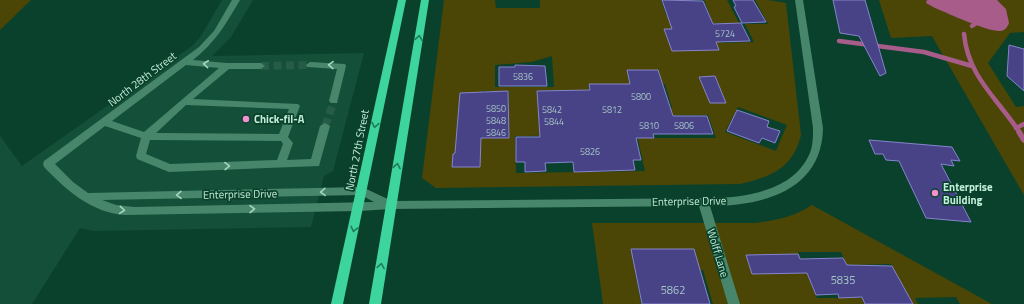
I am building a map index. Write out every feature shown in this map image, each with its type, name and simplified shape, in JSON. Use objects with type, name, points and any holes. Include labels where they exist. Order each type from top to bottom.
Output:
[{"type":"main road","name":"North 27th Street","points":[[337,304],[359,208],[402,0]]},
{"type":"main road","points":[[375,304],[425,0]]},
{"type":"street","name":"North 28th Street","points":[[48,164],[211,42],[236,0]]},
{"type":"street","name":"Enterprise Drive","points":[[48,164],[69,186],[86,197],[113,209],[137,211],[359,208],[391,205],[703,202],[750,199],[768,194],[785,186],[798,177],[813,158],[817,144],[818,132],[799,0]]},
{"type":"street","points":[[185,62],[227,66],[261,66]]},
{"type":"street","points":[[310,65],[342,66],[334,101]]},
{"type":"street","points":[[227,66],[146,136],[141,156],[169,168],[316,163],[325,126]]},
{"type":"street","points":[[184,102],[295,106],[283,138]]},
{"type":"street","points":[[104,122],[146,136],[283,138],[288,143],[281,164]]},
{"type":"street","name":"Enterprise Drive","points":[[86,197],[122,195],[362,191],[391,205]]},
{"type":"street","name":"Wolff Lane","points":[[703,202],[734,304]]},
{"type":"shaded area","points":[[0,0],[31,0],[0,30]]},
{"type":"shaded area","points":[[222,0],[253,0],[231,37],[212,56],[364,53],[333,171],[324,176],[311,227],[94,231],[80,228],[32,304],[0,304],[0,136],[22,166],[192,46],[201,36]]},
{"type":"shaded area","points":[[444,0],[495,0],[496,8],[540,8],[540,0],[661,0],[666,15],[680,15],[681,18],[711,18],[704,0],[727,0],[739,23],[713,23],[721,43],[754,42],[745,24],[768,24],[755,0],[768,0],[786,3],[801,135],[792,156],[779,169],[771,174],[740,184],[436,188],[422,178]],"holes":[[[552,56],[554,87],[495,87],[495,65],[532,62]],[[588,84],[620,84],[628,119],[595,119]],[[629,84],[665,84],[672,108],[634,108]],[[571,90],[540,126],[537,91]],[[482,91],[509,91],[509,138],[481,138]],[[738,107],[787,125],[776,151],[725,132]],[[708,115],[716,138],[643,138],[637,116]],[[637,135],[645,171],[516,173],[515,136]]]},
{"type":"shaded area","points":[[879,0],[1024,0],[1024,32],[1010,33],[988,63],[1016,107],[1024,106],[1024,195],[932,36],[891,38]]},
{"type":"shaded area","points":[[927,0],[997,0],[1006,9],[1009,23],[1002,31],[986,28],[935,8],[926,3]]},
{"type":"shaded area","points":[[812,205],[992,304],[960,304],[956,297],[915,298],[918,304],[913,304],[891,264],[847,265],[841,252],[798,252],[817,298],[862,298],[864,304],[713,304],[703,270],[635,271],[641,304],[603,304],[592,223],[756,223],[785,217]]},
{"type":"building","points":[[662,0],[703,1],[713,24],[741,23],[750,41],[716,42],[719,50],[672,51],[664,29],[672,29]]},
{"type":"building","points":[[733,0],[753,0],[766,22],[742,23],[734,7],[736,6]]},
{"type":"building","points":[[833,0],[865,0],[886,73],[880,76],[859,36],[840,33]]},
{"type":"building","points":[[1009,45],[1024,49],[1024,91],[1007,76]]},
{"type":"building","points":[[515,65],[545,66],[547,86],[499,86],[499,67],[515,67]]},
{"type":"building","points":[[627,70],[658,70],[673,116],[707,116],[713,134],[653,134],[654,138],[636,138],[641,160],[633,160],[635,170],[574,172],[573,162],[545,163],[546,171],[525,172],[525,162],[516,162],[516,137],[540,137],[537,91],[590,90],[589,84],[630,84]]},
{"type":"building","points":[[715,76],[726,103],[710,103],[699,77]]},
{"type":"building","points":[[508,91],[509,138],[481,138],[480,167],[452,167],[453,154],[455,153],[460,93]]},
{"type":"building","points":[[737,110],[769,121],[767,127],[780,131],[775,143],[762,138],[759,143],[727,131]]},
{"type":"building","name":"Enterprise Building","points":[[869,140],[952,147],[960,161],[951,160],[954,166],[941,164],[971,222],[926,218],[899,161],[886,160],[883,154],[875,154]]},
{"type":"building","points":[[631,249],[694,249],[710,304],[642,304]]},
{"type":"building","points":[[798,254],[800,259],[843,258],[847,265],[892,266],[913,304],[865,304],[862,297],[839,298],[838,294],[816,295],[807,273],[752,274],[746,255]]},
{"type":"waterway","points":[[964,34],[971,63],[985,87],[1016,128]]},
{"type":"waterway","points":[[839,41],[924,52],[972,66]]},
{"type":"waterway","points":[[1016,128],[1024,124]]},
{"type":"waterway","points":[[1016,128],[1020,133]]},
{"type":"waterway","points":[[1019,132],[1024,140]]},
{"type":"tunnel","points":[[261,66],[310,65]]},
{"type":"tunnel","points":[[325,126],[334,101]]},
{"type":"place","name":"Chick-fil-A","points":[[246,119]]},
{"type":"place","name":"Enterprise Building","points":[[935,193]]}]
